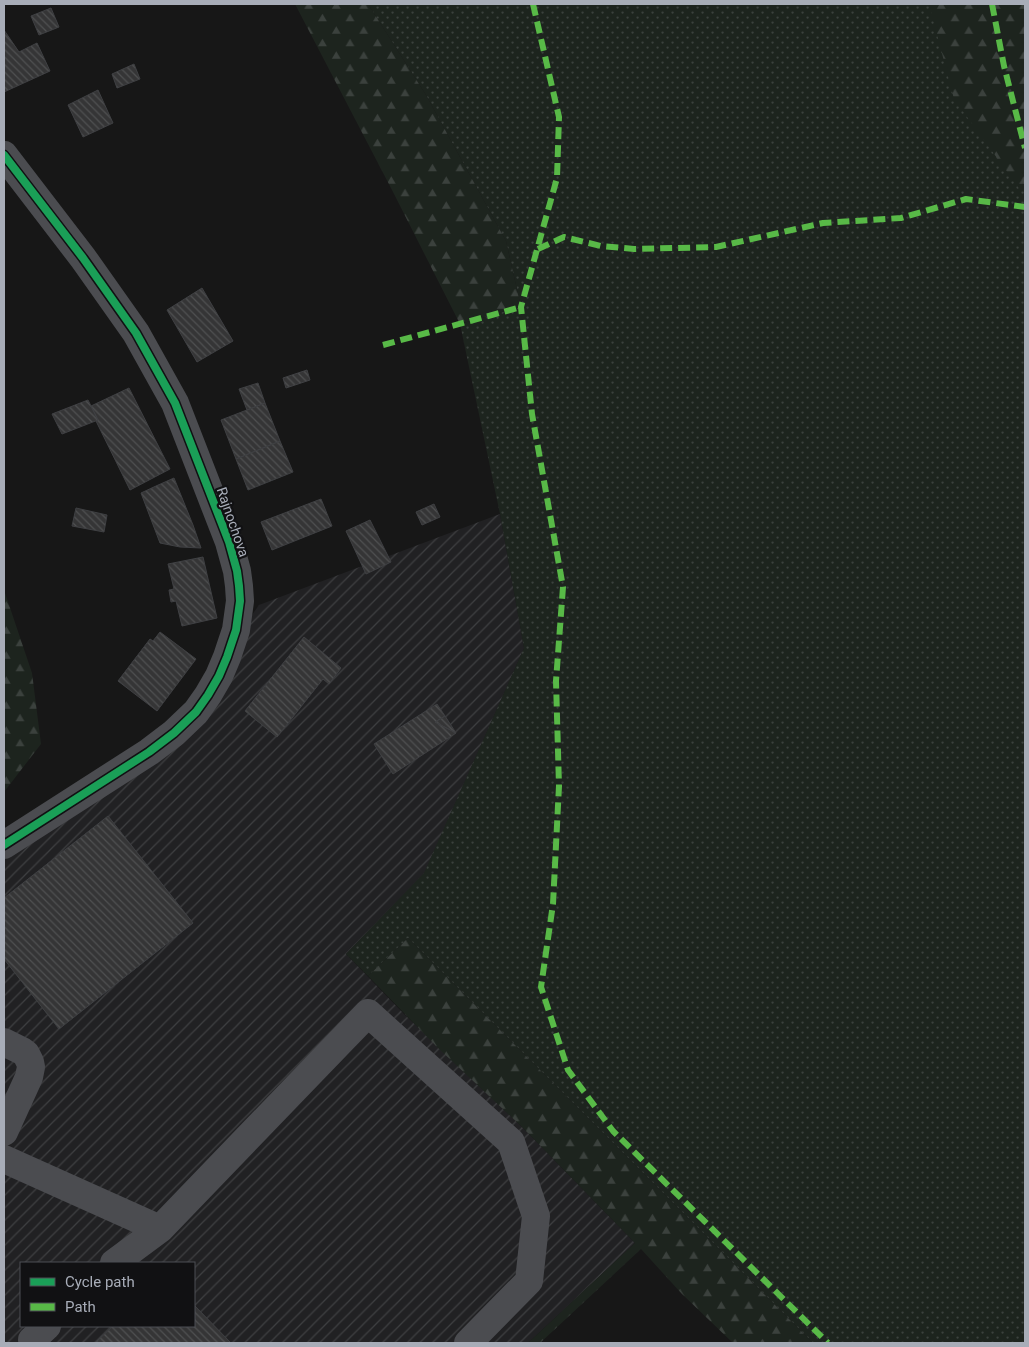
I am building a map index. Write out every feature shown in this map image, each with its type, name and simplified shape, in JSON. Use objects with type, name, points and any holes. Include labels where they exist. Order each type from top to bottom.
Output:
[{"type":"street","name":"Rajnochova","points":[[4,155],[83,258],[136,333],[174,403],[229,542],[237,571],[240,601],[236,630],[227,657],[219,676],[196,712],[174,733],[149,752],[4,845]]},
{"type":"street","points":[[115,1262],[160,1229],[368,1013],[511,1142],[536,1216],[528,1281],[468,1343]]},
{"type":"street","points":[[4,1042],[26,1054],[30,1062],[31,1071],[7,1116]]},
{"type":"street","points":[[4,1159],[160,1229]]},
{"type":"street","points":[[35,1343],[32,1340],[46,1327]]},
{"type":"shaded area","points":[[500,514],[524,648],[424,874],[346,954],[404,1014],[522,1127],[635,1243],[528,1343],[4,1343],[4,859],[172,731],[259,605]]},
{"type":"green space","points":[[295,4],[368,4],[426,95],[506,241],[521,307],[460,324]]},
{"type":"green space","points":[[368,4],[929,4],[1019,188],[1025,188],[1025,1343],[813,1343],[408,938],[368,976],[346,954],[424,873],[524,648],[500,514],[460,324],[521,307],[506,241],[426,95]]},
{"type":"green space","points":[[929,4],[1025,4],[1025,188],[1019,188],[954,99]]},
{"type":"green space","points":[[4,590],[32,673],[41,744],[4,792]]},
{"type":"green space","points":[[408,938],[813,1343],[733,1343],[682,1294],[641,1249],[540,1343],[528,1343],[635,1243],[522,1127],[436,1046],[368,976]]},
{"type":"building","points":[[51,8],[59,27],[39,35],[31,16]]},
{"type":"building","points":[[4,30],[19,52],[37,43],[50,71],[4,92]]},
{"type":"building","points":[[134,64],[140,79],[117,88],[112,74]]},
{"type":"building","points":[[98,90],[113,123],[83,137],[68,105]]},
{"type":"building","points":[[202,288],[233,341],[197,362],[167,310]]},
{"type":"building","points":[[307,370],[310,380],[286,388],[283,378]]},
{"type":"building","points":[[258,383],[265,403],[247,410],[239,389]]},
{"type":"building","points":[[129,388],[170,469],[130,490],[96,421],[98,420],[91,406]]},
{"type":"building","points":[[88,400],[98,420],[62,434],[52,414]]},
{"type":"building","points":[[265,403],[280,441],[236,459],[221,420]]},
{"type":"building","points":[[280,441],[293,472],[248,490],[236,459]]},
{"type":"building","points":[[174,478],[201,548],[180,547],[160,543],[141,493]]},
{"type":"building","points":[[321,499],[332,526],[272,550],[261,522]]},
{"type":"building","points":[[434,504],[440,517],[422,525],[416,512]]},
{"type":"building","points":[[76,508],[107,515],[104,532],[72,526]]},
{"type":"building","points":[[370,520],[391,562],[366,574],[346,531]]},
{"type":"building","points":[[203,557],[217,618],[182,626],[176,601],[171,602],[169,590],[174,589],[168,564]]},
{"type":"building","points":[[160,632],[196,659],[157,711],[118,681],[150,639],[153,641]]},
{"type":"building","points":[[304,637],[341,668],[329,684],[323,679],[277,737],[245,711]]},
{"type":"building","points":[[437,704],[445,716],[435,722],[456,733],[393,774],[374,744]]},
{"type":"building","points":[[445,716],[456,733],[435,722]]},
{"type":"building","points":[[108,816],[193,923],[59,1029],[4,959],[4,898]]},
{"type":"building","points":[[195,1306],[231,1343],[95,1343],[112,1327],[195,1327]]},
{"type":"marked path","points":[[533,4],[559,117],[557,178],[521,307],[532,414],[563,587],[556,681],[559,786],[553,904],[541,987],[568,1070],[613,1131],[828,1343]]},
{"type":"marked path","points":[[992,4],[1004,66],[1025,148]]},
{"type":"marked path","points":[[538,249],[564,237],[601,246],[634,249],[716,247],[823,223],[901,218],[966,199],[1025,207]]},
{"type":"marked path","points":[[383,345],[521,307]]},
{"type":"cycle path","points":[[4,155],[83,258],[136,333],[175,403],[229,542],[237,571],[240,601],[236,630],[227,657],[219,676],[196,712],[174,733],[149,752],[4,845]]}]
